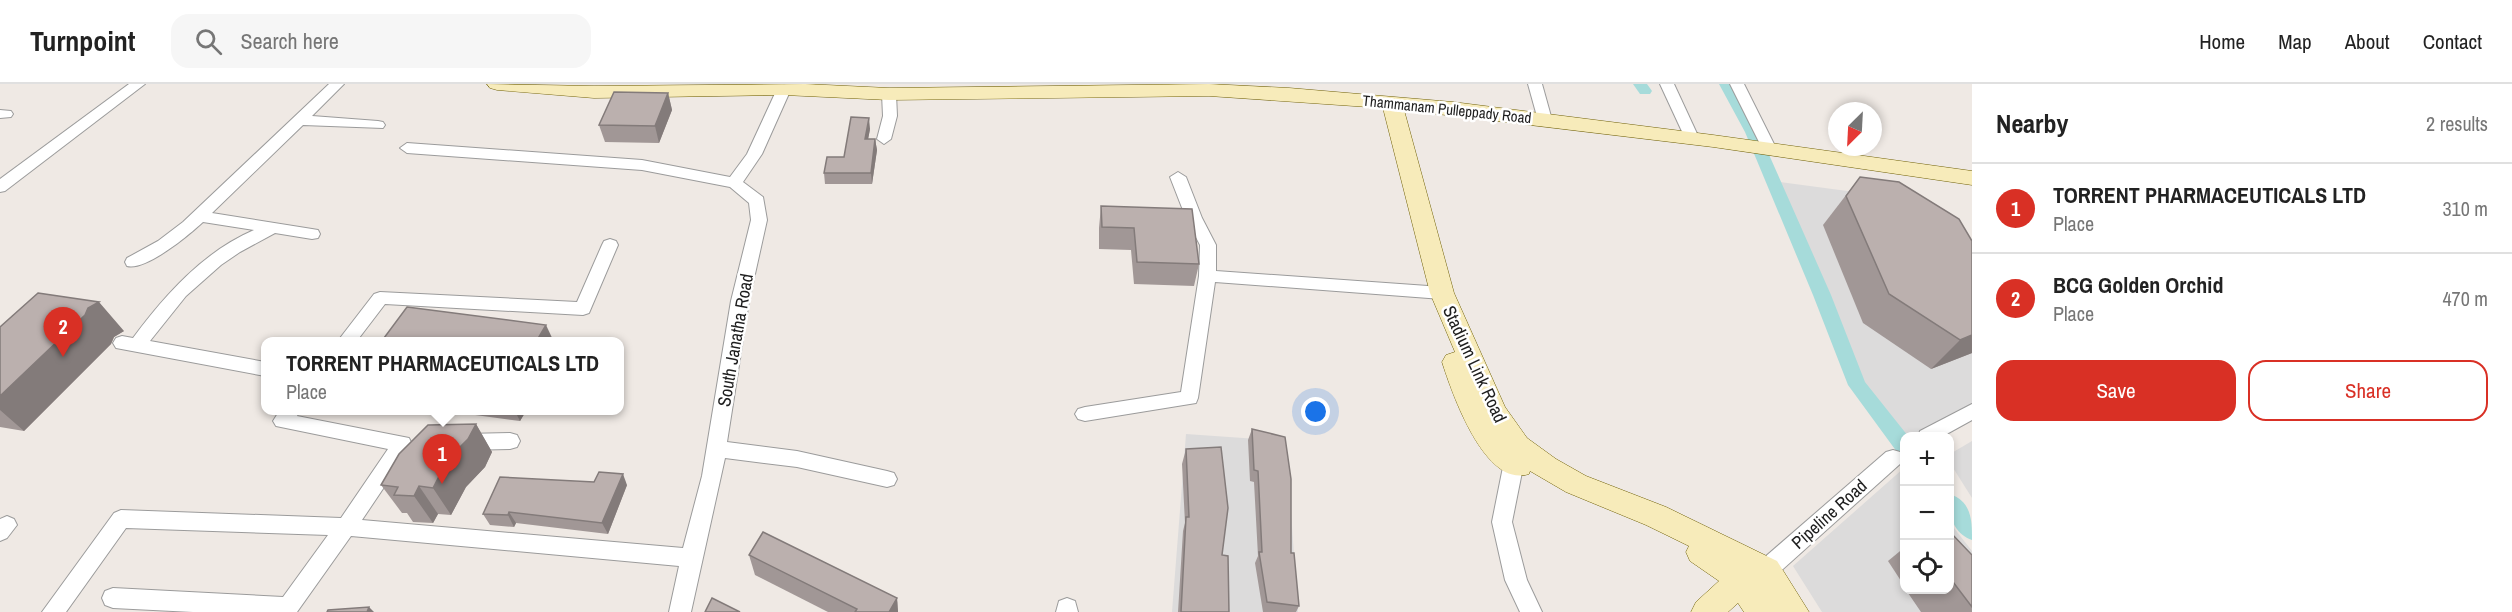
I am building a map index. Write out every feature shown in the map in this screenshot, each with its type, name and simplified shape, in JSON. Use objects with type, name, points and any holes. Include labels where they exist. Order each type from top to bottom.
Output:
[{"type":"main road","name":"Thammanam Pulleppady Road","points":[[497,84],[594,92],[670,88],[784,89],[889,94],[1014,88],[1135,87],[1384,101],[1702,139],[1972,178]]},
{"type":"main road","name":"Stadium Link Road","points":[[1384,101],[1406,218],[1437,292],[1494,412],[1516,446],[1546,468],[1576,484],[1656,516],[1753,576],[1793,612]]},
{"type":"main road","name":"Thammanam Pulleppady Road","points":[[1702,139],[1736,150],[1785,156],[1798,154]]},
{"type":"main road","name":"Stadium Link Road","points":[[1437,292],[1473,414],[1488,438],[1514,462],[1545,482],[1657,535],[1753,576]]},
{"type":"main road","name":"Stadium Link Road","points":[[1753,576],[1762,612]]},
{"type":"main road","name":"Pipeline Road","points":[[1707,612],[1753,576]]},
{"type":"street","points":[[0,187],[138,84]]},
{"type":"street","points":[[134,262],[164,245],[200,216],[337,84]]},
{"type":"street","points":[[1535,84],[1545,120]]},
{"type":"street","points":[[1667,84],[1702,139]]},
{"type":"street","points":[[1737,84],[1770,150]]},
{"type":"street","points":[[407,148],[642,165],[706,180],[734,183],[754,154],[784,89]]},
{"type":"street","points":[[885,139],[890,116],[889,94]]},
{"type":"street","points":[[300,120],[378,125]]},
{"type":"street","points":[[1085,414],[1189,398],[1207,276],[1208,244],[1194,218],[1178,177]]},
{"type":"street","name":"South Janatha Road","points":[[680,612],[716,449],[740,301],[759,219],[757,201],[734,183]]},
{"type":"street","points":[[200,216],[235,224],[274,227],[312,234]]},
{"type":"street","points":[[261,368],[130,345],[201,273],[232,249],[274,227]]},
{"type":"street","points":[[350,337],[380,298],[584,309],[610,244]]},
{"type":"street","points":[[1207,276],[1437,292]]},
{"type":"street","points":[[1934,432],[1972,411]]},
{"type":"street","points":[[288,415],[283,421],[402,444],[426,443]]},
{"type":"street","points":[[450,443],[510,441]]},
{"type":"street","points":[[113,598],[288,607],[402,444]]},
{"type":"street","points":[[716,449],[797,459],[887,479]]},
{"type":"street","name":"Pipeline Road","points":[[1753,576],[1893,458]]},
{"type":"street","points":[[1514,462],[1502,522],[1516,580],[1531,612]]},
{"type":"street","points":[[53,612],[122,519],[346,527],[691,558]]},
{"type":"shaded area","points":[[1773,181],[1922,201],[1972,286],[1972,411],[1934,432],[1900,432],[1900,440],[1857,385],[1822,295]]},
{"type":"shaded area","points":[[1186,434],[1286,441],[1298,612],[1172,612]]},
{"type":"shaded area","points":[[1972,441],[1972,498],[1954,469],[1954,452]]},
{"type":"shaded area","points":[[1900,472],[1900,594],[1954,594],[1954,528],[1972,551],[1972,612],[1822,612],[1793,566]]},
{"type":"building","points":[[614,92],[668,93],[655,126],[599,125]]},
{"type":"building","points":[[851,117],[869,118],[865,139],[875,139],[871,173],[824,173],[827,157],[844,157]]},
{"type":"building","points":[[1860,177],[1899,182],[1959,219],[1972,241],[1972,335],[1960,340],[1889,294],[1846,196]]},
{"type":"building","points":[[1101,206],[1192,209],[1199,264],[1137,262],[1134,228],[1102,227]]},
{"type":"building","points":[[38,293],[99,302],[88,308],[85,315],[0,396],[0,327]]},
{"type":"building","points":[[407,307],[546,325],[539,337],[385,337]]},
{"type":"building","points":[[476,424],[468,439],[448,459],[433,488],[419,486],[414,496],[394,495],[398,487],[381,485],[399,454],[428,425]]},
{"type":"building","points":[[1252,429],[1285,437],[1291,479],[1291,553],[1294,553],[1299,606],[1267,602],[1259,552],[1262,552],[1258,471],[1254,470]]},
{"type":"building","points":[[1221,447],[1228,508],[1222,555],[1228,556],[1229,612],[1181,612],[1186,517],[1189,517],[1186,449]]},
{"type":"building","points":[[599,472],[623,474],[602,523],[509,512],[508,515],[483,514],[500,477],[594,482]]},
{"type":"building","points":[[763,532],[897,598],[889,612],[855,612],[857,609],[749,555]]},
{"type":"building","points":[[1954,536],[1972,555],[1972,607],[1954,583]]},
{"type":"building","points":[[712,598],[740,612],[705,612]]},
{"type":"building","points":[[369,607],[367,612],[327,612],[328,610]]},
{"type":"waterway","points":[[1640,84],[1645,91]]},
{"type":"waterway","points":[[1726,84],[1752,132],[1822,295],[1857,385],[1900,441]]},
{"type":"waterway","points":[[1954,508],[1972,531]]},
{"type":"place","name":"BCG Golden Orchid","points":[[63,357]]},
{"type":"place","name":"TORRENT PHARMACEUTICALS LTD","points":[[442,484]]}]
